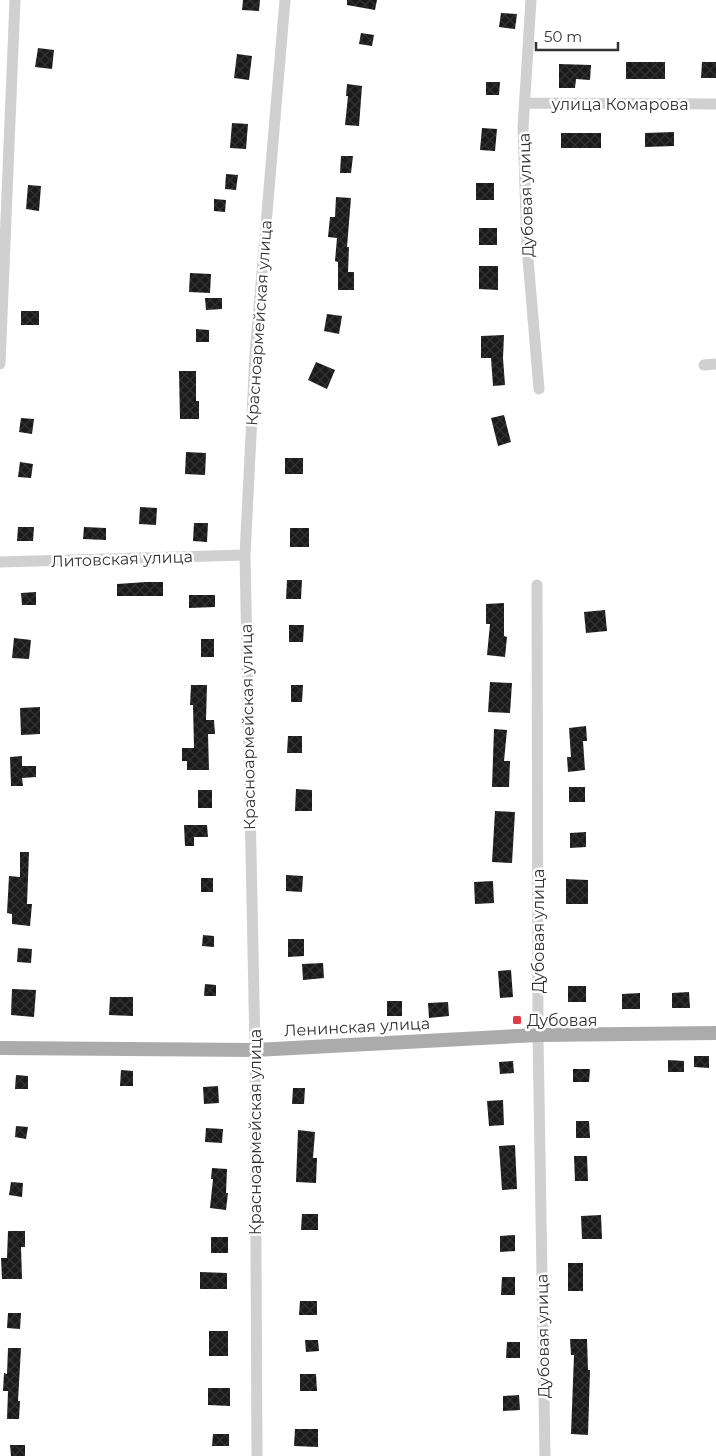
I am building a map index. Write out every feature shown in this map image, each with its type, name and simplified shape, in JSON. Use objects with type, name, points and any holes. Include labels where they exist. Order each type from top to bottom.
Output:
[{"type":"main road","name":"Ленинская улица","points":[[0,1048],[255,1050],[538,1035],[716,1033]]},
{"type":"street","points":[[0,364],[15,0]]},
{"type":"street","name":"Красноармейская улица","points":[[257,1456],[255,1050],[245,555],[255,355],[285,0]]},
{"type":"street","name":"Дубовая улица","points":[[530,0],[523,128],[527,247],[539,389]]},
{"type":"street","name":"улица Комарова","points":[[525,104],[716,104]]},
{"type":"street","points":[[704,365],[716,364]]},
{"type":"street","name":"Литовская улица","points":[[0,562],[245,555]]},
{"type":"street","name":"Дубовая улица","points":[[537,585],[538,1035],[545,1456]]},
{"type":"building","points":[[243,0],[260,0],[259,11],[242,10]]},
{"type":"building","points":[[347,0],[377,0],[375,10],[347,5]]},
{"type":"building","points":[[501,13],[517,14],[515,29],[499,27]]},
{"type":"building","points":[[361,33],[374,35],[372,46],[359,44]]},
{"type":"building","points":[[38,48],[54,50],[52,69],[35,67]]},
{"type":"building","points":[[237,54],[252,56],[249,80],[234,78]]},
{"type":"building","points":[[626,62],[665,62],[665,79],[626,79]]},
{"type":"building","points":[[702,62],[716,62],[716,78],[701,78]]},
{"type":"building","points":[[559,64],[591,65],[590,80],[576,79],[575,88],[559,88]]},
{"type":"building","points":[[486,82],[500,82],[499,95],[486,95]]},
{"type":"building","points":[[347,84],[362,86],[359,126],[345,125],[348,96],[346,96]]},
{"type":"building","points":[[232,123],[248,124],[246,149],[230,148]]},
{"type":"building","points":[[482,128],[497,129],[495,151],[480,150]]},
{"type":"building","points":[[674,132],[674,146],[645,147],[645,133]]},
{"type":"building","points":[[561,133],[601,133],[601,148],[561,148]]},
{"type":"building","points":[[341,156],[353,156],[351,173],[340,173]]},
{"type":"building","points":[[226,174],[238,175],[236,190],[225,189]]},
{"type":"building","points":[[476,183],[494,183],[494,200],[476,200]]},
{"type":"building","points":[[28,185],[41,186],[39,211],[26,209]]},
{"type":"building","points":[[336,197],[351,198],[347,247],[349,247],[348,272],[354,272],[354,290],[338,290],[338,262],[335,261],[337,238],[328,237],[330,217],[335,217]]},
{"type":"building","points":[[214,199],[226,200],[225,212],[214,211]]},
{"type":"building","points":[[479,228],[497,228],[497,245],[479,245]]},
{"type":"building","points":[[479,266],[498,266],[498,290],[479,289]]},
{"type":"building","points":[[190,273],[211,274],[210,293],[189,292]]},
{"type":"building","points":[[205,298],[222,298],[222,309],[206,310]]},
{"type":"building","points":[[21,311],[39,311],[39,325],[21,325]]},
{"type":"building","points":[[327,314],[342,316],[339,334],[324,331]]},
{"type":"building","points":[[196,329],[209,330],[209,342],[196,342]]},
{"type":"building","points":[[504,335],[505,385],[493,386],[491,358],[481,358],[481,336]]},
{"type":"building","points":[[316,362],[335,370],[327,389],[308,380]]},
{"type":"building","points":[[179,371],[196,371],[196,401],[199,401],[199,419],[180,419]]},
{"type":"building","points":[[504,415],[511,442],[498,446],[491,418]]},
{"type":"building","points":[[21,418],[34,419],[32,434],[19,432]]},
{"type":"building","points":[[186,452],[206,453],[205,475],[185,474]]},
{"type":"building","points":[[285,458],[303,458],[303,474],[285,474]]},
{"type":"building","points":[[20,462],[33,464],[31,478],[18,477]]},
{"type":"building","points":[[140,507],[157,508],[156,525],[139,524]]},
{"type":"building","points":[[194,523],[208,523],[207,542],[193,541]]},
{"type":"building","points":[[18,527],[34,527],[33,541],[17,541]]},
{"type":"building","points":[[84,527],[106,528],[106,540],[83,539]]},
{"type":"building","points":[[290,528],[309,528],[309,547],[290,547]]},
{"type":"building","points":[[287,580],[302,580],[301,599],[286,599]]},
{"type":"building","points":[[163,582],[163,596],[117,596],[117,584]]},
{"type":"building","points":[[36,592],[36,605],[22,605],[21,593]]},
{"type":"building","points":[[189,595],[215,595],[215,607],[189,608]]},
{"type":"building","points":[[504,603],[504,636],[507,637],[505,657],[487,655],[490,624],[486,624],[486,604]]},
{"type":"building","points":[[605,610],[607,631],[586,633],[584,612]]},
{"type":"building","points":[[289,625],[304,625],[303,642],[289,642]]},
{"type":"building","points":[[14,638],[31,640],[29,659],[12,658]]},
{"type":"building","points":[[201,639],[214,639],[214,657],[201,657]]},
{"type":"building","points":[[490,682],[512,683],[510,713],[488,712]]},
{"type":"building","points":[[191,685],[207,685],[206,720],[214,720],[215,734],[208,734],[209,770],[187,770],[187,761],[182,761],[182,748],[194,748],[193,705],[190,705]]},
{"type":"building","points":[[291,685],[303,685],[302,702],[291,702]]},
{"type":"building","points":[[40,707],[40,734],[21,735],[20,708]]},
{"type":"building","points":[[586,726],[587,741],[583,741],[585,770],[568,772],[567,757],[571,757],[569,728]]},
{"type":"building","points":[[494,729],[507,730],[504,761],[510,761],[509,787],[492,787]]},
{"type":"building","points":[[288,736],[302,736],[302,753],[287,753]]},
{"type":"building","points":[[22,756],[22,766],[36,766],[36,777],[22,778],[23,786],[11,786],[10,757]]},
{"type":"building","points":[[569,787],[585,787],[585,802],[569,802]]},
{"type":"building","points":[[296,789],[312,790],[312,811],[295,811]]},
{"type":"building","points":[[198,790],[212,790],[212,808],[198,808]]},
{"type":"building","points":[[495,811],[515,812],[512,863],[492,862]]},
{"type":"building","points":[[184,825],[207,825],[208,837],[194,837],[194,846],[185,846]]},
{"type":"building","points":[[586,832],[586,847],[570,848],[570,833]]},
{"type":"building","points":[[20,852],[29,852],[27,904],[32,904],[30,926],[12,924],[12,914],[7,913],[9,876],[20,877]]},
{"type":"building","points":[[286,875],[303,876],[302,892],[286,891]]},
{"type":"building","points":[[201,878],[213,878],[213,892],[201,892]]},
{"type":"building","points":[[566,879],[588,880],[588,904],[566,904]]},
{"type":"building","points":[[493,881],[494,903],[475,904],[474,882]]},
{"type":"building","points":[[203,935],[214,936],[214,947],[202,946]]},
{"type":"building","points":[[288,939],[304,939],[304,956],[288,957]]},
{"type":"building","points":[[18,948],[32,949],[31,963],[17,962]]},
{"type":"building","points":[[323,963],[324,978],[303,980],[302,964]]},
{"type":"building","points":[[511,970],[513,997],[500,998],[498,971]]},
{"type":"building","points":[[205,984],[216,985],[216,996],[204,996]]},
{"type":"building","points":[[568,986],[586,986],[586,1002],[568,1002]]},
{"type":"building","points":[[12,989],[36,990],[34,1017],[11,1015]]},
{"type":"building","points":[[689,992],[690,1008],[672,1008],[672,993]]},
{"type":"building","points":[[640,993],[640,1009],[622,1009],[622,994]]},
{"type":"building","points":[[110,997],[133,997],[133,1016],[109,1015]]},
{"type":"building","points":[[387,1001],[402,1001],[402,1016],[387,1016]]},
{"type":"building","points":[[448,1002],[449,1016],[429,1018],[428,1003]]},
{"type":"building","points":[[694,1056],[709,1056],[709,1068],[694,1067]]},
{"type":"building","points":[[668,1060],[684,1061],[684,1072],[668,1072]]},
{"type":"building","points":[[513,1061],[514,1073],[500,1074],[499,1062]]},
{"type":"building","points":[[573,1069],[590,1069],[589,1082],[573,1082]]},
{"type":"building","points":[[121,1070],[133,1071],[133,1086],[120,1086]]},
{"type":"building","points":[[16,1075],[28,1076],[28,1089],[15,1089]]},
{"type":"building","points":[[218,1086],[219,1103],[204,1104],[203,1087]]},
{"type":"building","points":[[293,1088],[305,1088],[304,1104],[292,1104]]},
{"type":"building","points":[[503,1100],[504,1125],[489,1126],[487,1101]]},
{"type":"building","points":[[576,1121],[589,1121],[590,1138],[576,1138]]},
{"type":"building","points":[[16,1126],[28,1127],[26,1139],[15,1137]]},
{"type":"building","points":[[206,1128],[223,1129],[222,1143],[205,1142]]},
{"type":"building","points":[[298,1130],[315,1132],[313,1158],[317,1158],[316,1183],[296,1182]]},
{"type":"building","points":[[515,1145],[517,1189],[502,1190],[499,1146]]},
{"type":"building","points":[[574,1156],[587,1156],[588,1181],[575,1181]]},
{"type":"building","points":[[212,1168],[227,1169],[226,1193],[228,1193],[226,1210],[210,1208],[213,1179],[211,1179]]},
{"type":"building","points":[[11,1182],[23,1183],[22,1197],[9,1195]]},
{"type":"building","points":[[302,1214],[318,1214],[318,1230],[301,1230]]},
{"type":"building","points":[[601,1215],[602,1239],[582,1239],[581,1216]]},
{"type":"building","points":[[8,1231],[25,1231],[25,1247],[21,1247],[22,1279],[2,1279],[1,1258],[7,1258]]},
{"type":"building","points":[[515,1235],[515,1251],[500,1252],[500,1236]]},
{"type":"building","points":[[211,1237],[228,1237],[228,1253],[211,1253]]},
{"type":"building","points":[[568,1263],[583,1263],[583,1291],[568,1291]]},
{"type":"building","points":[[200,1272],[227,1273],[227,1289],[200,1289]]},
{"type":"building","points":[[502,1277],[515,1277],[515,1295],[501,1295]]},
{"type":"building","points":[[300,1301],[317,1301],[317,1315],[299,1315]]},
{"type":"building","points":[[8,1313],[21,1313],[20,1329],[7,1328]]},
{"type":"building","points":[[209,1331],[228,1331],[228,1356],[209,1356]]},
{"type":"building","points":[[570,1339],[587,1339],[588,1370],[590,1370],[588,1435],[571,1434],[574,1355],[571,1355]]},
{"type":"building","points":[[305,1340],[318,1340],[319,1351],[306,1352]]},
{"type":"building","points":[[507,1342],[520,1342],[520,1358],[506,1358]]},
{"type":"building","points":[[8,1348],[21,1348],[18,1401],[20,1401],[19,1419],[7,1419],[8,1391],[3,1391],[4,1373],[7,1374]]},
{"type":"building","points":[[300,1374],[316,1374],[317,1391],[300,1391]]},
{"type":"building","points":[[208,1388],[230,1388],[230,1406],[208,1405]]},
{"type":"building","points":[[519,1395],[520,1410],[503,1411],[503,1396]]},
{"type":"building","points":[[295,1429],[318,1429],[318,1447],[294,1446]]},
{"type":"building","points":[[213,1434],[229,1434],[229,1446],[212,1446]]},
{"type":"building","points":[[10,1445],[25,1445],[25,1456],[11,1456]]},
{"type":"place","name":"Дубовая","points":[[517,1020]]}]
